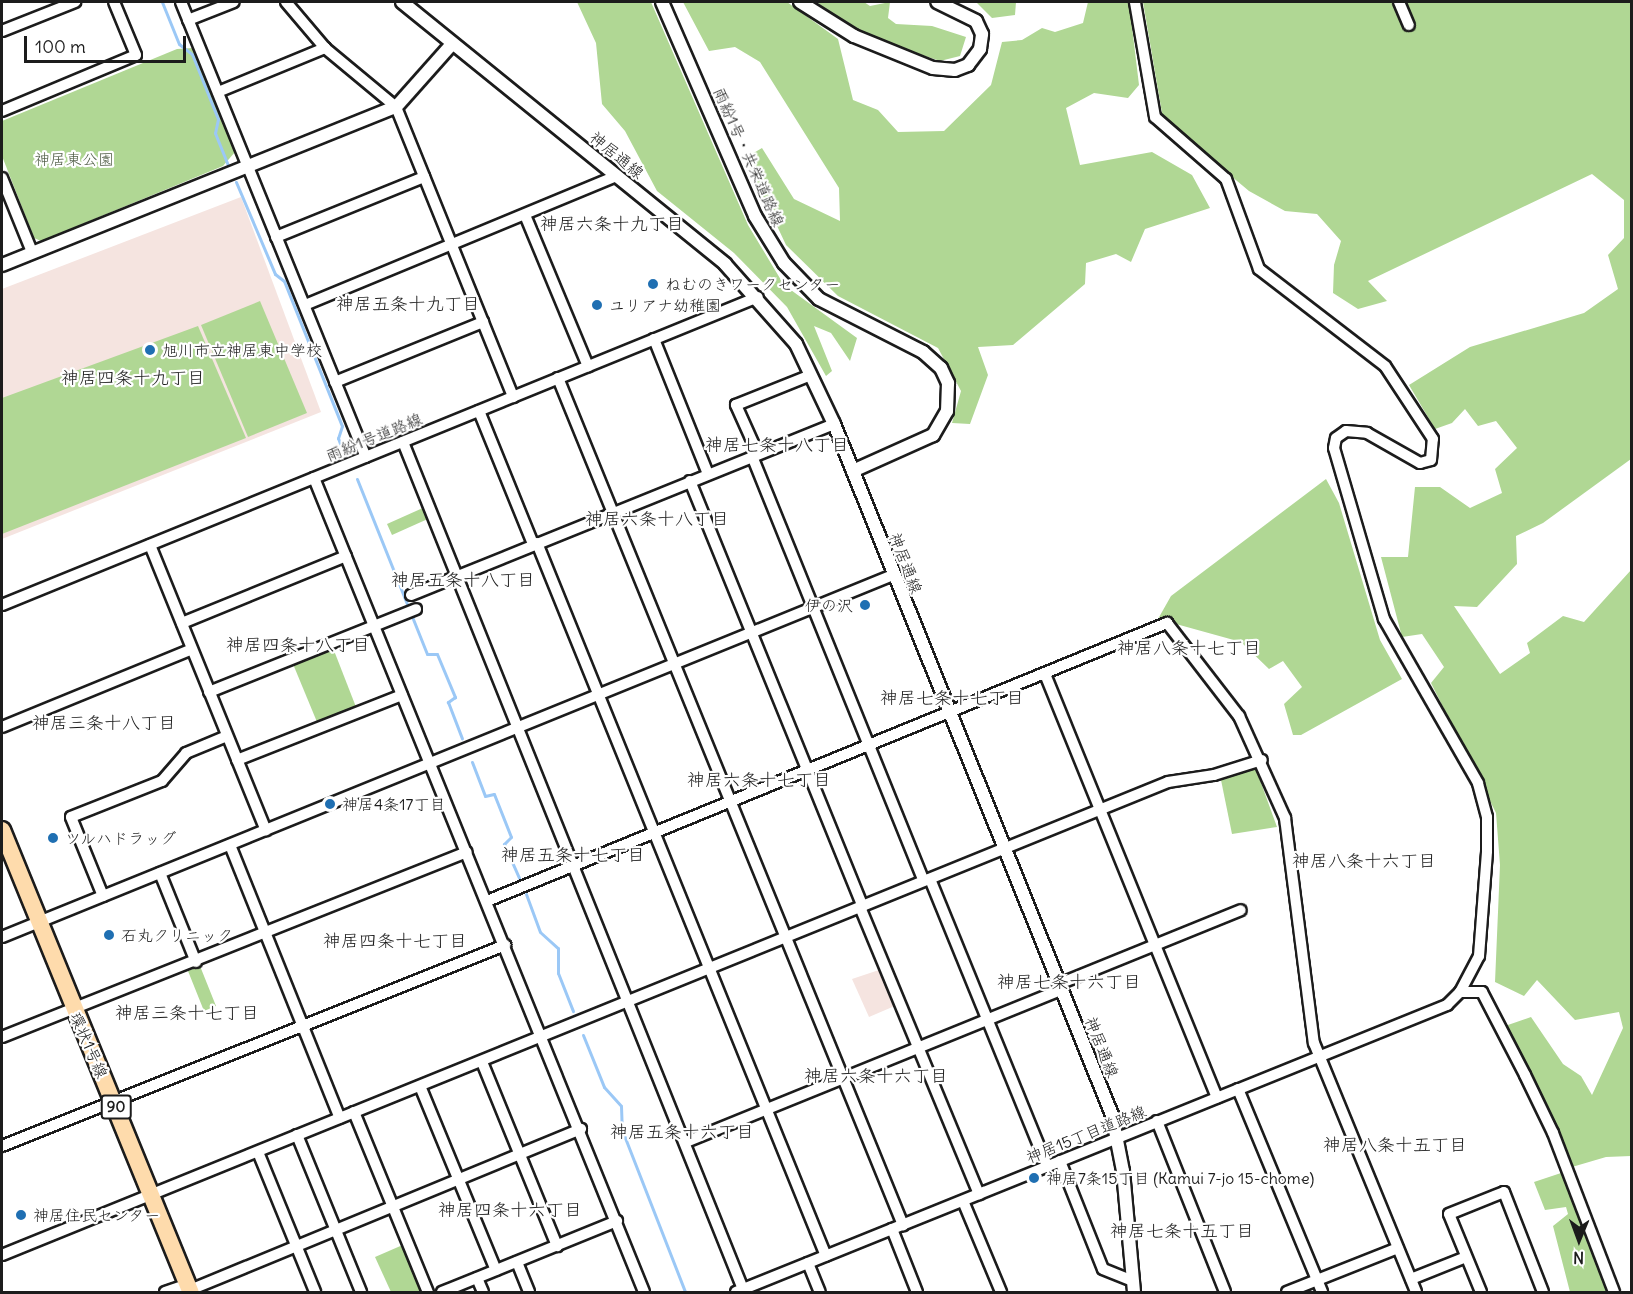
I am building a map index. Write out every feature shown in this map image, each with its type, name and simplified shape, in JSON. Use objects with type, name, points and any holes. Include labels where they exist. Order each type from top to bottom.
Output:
[{"type":"main road","name":"環状1号線","points":[[2,830],[189,1289]]},
{"type":"street","points":[[2,31],[75,2]]},
{"type":"street","points":[[2,111],[136,55],[114,2]]},
{"type":"street","points":[[181,2],[366,457]]},
{"type":"street","points":[[189,20],[234,2]]},
{"type":"street","points":[[286,2],[325,48],[396,107],[513,397]]},
{"type":"street","name":"神居通線","points":[[402,2],[617,176],[758,297],[796,344],[834,424],[1060,987],[1118,1138],[1133,1287]]},
{"type":"street","name":"雨紛1号・共栄道路線","points":[[662,2],[755,216],[783,263],[819,299],[923,352],[941,368],[948,383],[947,411],[933,435],[853,471]]},
{"type":"street","points":[[800,2],[854,36],[933,68],[955,70],[968,65],[980,49],[982,34],[976,21],[937,2]]},
{"type":"street","points":[[1135,2],[1155,117],[1226,179],[1259,269],[1385,366],[1433,439],[1431,460],[1420,463],[1367,433],[1346,431],[1336,438],[1334,448],[1384,619],[1478,783],[1487,817],[1479,956],[1460,992],[1482,992],[1525,1074],[1553,1133],[1614,1293]]},
{"type":"street","points":[[1399,2],[1409,25]]},
{"type":"street","points":[[2,265],[396,107],[452,44]]},
{"type":"street","points":[[218,92],[325,48]]},
{"type":"street","points":[[304,305],[617,176]]},
{"type":"street","points":[[276,237],[424,177]]},
{"type":"street","points":[[2,178],[32,252]]},
{"type":"street","points":[[525,215],[588,366]]},
{"type":"street","name":"雨紛1号道路線","points":[[2,605],[758,297]]},
{"type":"street","points":[[335,382],[483,322]]},
{"type":"street","points":[[654,339],[708,474]]},
{"type":"street","points":[[811,375],[736,405],[813,608],[1047,1166]]},
{"type":"street","points":[[558,378],[903,1225]]},
{"type":"street","points":[[479,411],[599,695],[826,1256]]},
{"type":"street","points":[[411,595],[834,424]]},
{"type":"street","points":[[403,442],[686,1142],[740,1291]]},
{"type":"street","points":[[314,478],[580,1129],[644,1293]]},
{"type":"street","points":[[690,481],[918,1049],[979,1194]]},
{"type":"street","points":[[150,545],[266,830]]},
{"type":"street","points":[[182,623],[346,556]]},
{"type":"street","points":[[2,938],[893,575]]},
{"type":"street","points":[[209,692],[416,609]]},
{"type":"street","points":[[487,901],[1167,623],[1239,716],[1262,760],[1285,818],[1318,1056],[1416,1293]]},
{"type":"street","points":[[2,727],[192,648]]},
{"type":"street","points":[[1045,674],[1217,1097]]},
{"type":"street","points":[[237,760],[402,695]]},
{"type":"street","points":[[103,896],[71,817],[162,781],[186,753],[227,736]]},
{"type":"street","points":[[2,1255],[1168,782],[1214,775],[1262,760]]},
{"type":"street","points":[[230,844],[340,1118]]},
{"type":"street","points":[[2,1037],[467,852]]},
{"type":"street","points":[[159,873],[195,962]]},
{"type":"street","points":[[686,1142],[918,1049],[1242,910]]},
{"type":"street","points":[[2,1146],[505,945]]},
{"type":"street","name":"神居15丁目道路線","points":[[740,1291],[760,1288],[808,1263],[1447,1005],[1460,992]]},
{"type":"street","points":[[482,1062],[557,1246]]},
{"type":"street","points":[[420,1086],[495,1270]]},
{"type":"street","points":[[1238,1089],[1322,1293]]},
{"type":"street","points":[[354,1112],[391,1209],[428,1293]]},
{"type":"street","points":[[1157,1121],[1225,1293]]},
{"type":"street","points":[[165,1293],[189,1289],[297,1247],[580,1129]]},
{"type":"street","points":[[297,1135],[362,1293]]},
{"type":"street","points":[[258,1152],[315,1293]]},
{"type":"street","points":[[1059,1161],[1103,1269],[1133,1287]]},
{"type":"street","points":[[1480,1293],[1449,1214],[1504,1192],[1540,1292]]},
{"type":"street","points":[[963,1200],[1001,1293]]},
{"type":"street","points":[[442,1293],[617,1221]]},
{"type":"street","points":[[892,1229],[917,1293]]},
{"type":"street","points":[[1287,1293],[1398,1248]]},
{"type":"street","points":[[1411,1279],[1466,1257]]},
{"type":"street","points":[[517,1262],[529,1293]]},
{"type":"street","points":[[808,1263],[820,1293]]},
{"type":"street","points":[[477,1278],[483,1293]]},
{"type":"shaded area","name":"旭川市立神居東中学校","points":[[241,197],[321,412],[2,539],[2,289]]},
{"type":"shaded area","points":[[882,969],[897,1005],[869,1017],[852,979]]},
{"type":"green space","points":[[577,2],[651,2],[748,225],[784,285],[857,338],[850,361],[831,333],[814,326],[832,371],[826,376],[787,307],[734,253],[657,191],[625,131],[602,104],[596,43]]},
{"type":"green space","points":[[683,2],[787,2],[838,39],[853,100],[878,110],[898,132],[944,131],[991,85],[1002,42],[1022,40],[1042,28],[1055,32],[1083,23],[1088,2],[1129,2],[1139,85],[1128,98],[1094,93],[1066,108],[1080,165],[1152,152],[1192,175],[1210,208],[1145,229],[1131,262],[1116,254],[1086,263],[1085,284],[1013,345],[978,347],[988,375],[970,424],[952,423],[961,391],[938,348],[838,296],[786,245],[745,158],[762,148],[794,199],[840,221],[839,188],[760,62],[735,47],[709,51]]},
{"type":"green space","points":[[817,2],[864,2],[870,6],[890,2],[888,18],[896,24],[932,26],[966,37],[960,56],[940,61],[886,43],[833,16]]},
{"type":"green space","points":[[976,2],[1016,2],[1015,15],[992,18]]},
{"type":"green space","points":[[1143,2],[1631,2],[1631,459],[1543,523],[1516,536],[1517,564],[1477,607],[1454,606],[1500,674],[1530,653],[1527,643],[1563,616],[1584,622],[1631,570],[1631,1156],[1606,1157],[1572,1167],[1547,1104],[1505,1026],[1531,1017],[1563,1064],[1581,1076],[1592,1095],[1623,1028],[1619,1012],[1575,1020],[1537,980],[1524,996],[1495,982],[1500,865],[1496,813],[1431,683],[1444,667],[1422,634],[1402,637],[1381,557],[1408,557],[1415,487],[1440,487],[1470,508],[1502,493],[1495,469],[1517,448],[1496,421],[1478,426],[1465,409],[1452,423],[1435,429],[1409,385],[1470,347],[1584,313],[1618,289],[1608,255],[1624,238],[1624,200],[1592,174],[1368,281],[1387,301],[1358,309],[1333,293],[1334,265],[1341,241],[1317,214],[1285,211],[1249,191],[1163,119]]},
{"type":"green space","name":"神居東公園","points":[[193,48],[235,152],[223,166],[41,241],[34,238],[2,156],[2,121],[177,49]]},
{"type":"green space","points":[[260,301],[307,413],[248,437],[201,325]]},
{"type":"green space","points":[[198,326],[246,438],[2,534],[2,398]]},
{"type":"green space","points":[[1326,479],[1339,503],[1380,640],[1402,679],[1301,735],[1293,735],[1284,704],[1302,687],[1283,661],[1269,669],[1241,642],[1158,619],[1171,596]]},
{"type":"green space","points":[[425,507],[430,518],[392,535],[387,524]]},
{"type":"green space","points":[[333,648],[356,707],[317,722],[293,664]]},
{"type":"green space","points":[[1256,769],[1277,827],[1232,834],[1221,780]]},
{"type":"green space","points":[[200,966],[216,1006],[204,1011],[188,971]]},
{"type":"green space","points":[[1564,1172],[1609,1292],[1570,1292],[1553,1226],[1568,1214],[1566,1207],[1545,1210],[1534,1182]]},
{"type":"green space","points":[[405,1244],[426,1292],[391,1292],[375,1257]]},
{"type":"waterway","points":[[162,2],[179,44],[192,54],[218,119],[215,133],[228,165]]},
{"type":"waterway","points":[[236,182],[275,274],[284,281],[342,426],[338,438],[342,449]]},
{"type":"waterway","points":[[357,479],[427,654],[437,654],[455,697],[448,702],[462,738]]},
{"type":"waterway","points":[[472,762],[485,796],[494,794],[511,837],[504,844],[519,878]]},
{"type":"waterway","points":[[526,894],[540,932],[558,948],[558,973],[573,1011]]},
{"type":"waterway","points":[[583,1035],[604,1087],[621,1106],[622,1130],[685,1292]]},
{"type":"place","name":"ねむのきワークセンター","points":[[653,284]]},
{"type":"place","name":"ユリアナ幼稚園","points":[[597,305]]},
{"type":"place","name":"旭川市立神居東中学校","points":[[150,350]]},
{"type":"place","name":"伊の沢","points":[[865,605]]},
{"type":"place","name":"神居4条17丁目","points":[[330,804]]},
{"type":"place","name":"ツルハドラッグ","points":[[53,838]]},
{"type":"place","name":"石丸クリニック","points":[[109,935]]},
{"type":"place","name":"神居7条15丁目 (Kamui 7-jo 15-chome)","points":[[1034,1178]]},
{"type":"place","name":"神居住民センター","points":[[21,1215]]},
{"type":"district","name":"神居六条十九丁目","points":[[612,224]]},
{"type":"district","name":"神居五条十九丁目","points":[[408,304]]},
{"type":"district","name":"神居四条十九丁目","points":[[133,378]]},
{"type":"district","name":"神居七条十八丁目","points":[[777,445]]},
{"type":"district","name":"神居六条十八丁目","points":[[657,519]]},
{"type":"district","name":"神居五条十八丁目","points":[[463,580]]},
{"type":"district","name":"神居四条十八丁目","points":[[298,645]]},
{"type":"district","name":"神居八条十七丁目","points":[[1189,648]]},
{"type":"district","name":"神居七条十七丁目","points":[[952,698]]},
{"type":"district","name":"神居三条十八丁目","points":[[104,723]]},
{"type":"district","name":"神居六条十七丁目","points":[[759,780]]},
{"type":"district","name":"神居五条十七丁目","points":[[573,855]]},
{"type":"district","name":"神居八条十六丁目","points":[[1364,861]]},
{"type":"district","name":"神居四条十七丁目","points":[[395,941]]},
{"type":"district","name":"神居七条十六丁目","points":[[1069,982]]},
{"type":"district","name":"神居三条十七丁目","points":[[187,1013]]},
{"type":"district","name":"神居六条十六丁目","points":[[876,1076]]},
{"type":"district","name":"神居五条十六丁目","points":[[682,1132]]},
{"type":"district","name":"神居八条十五丁目","points":[[1395,1145]]},
{"type":"district","name":"神居四条十六丁目","points":[[510,1210]]},
{"type":"district","name":"神居七条十五丁目","points":[[1182,1231]]}]
